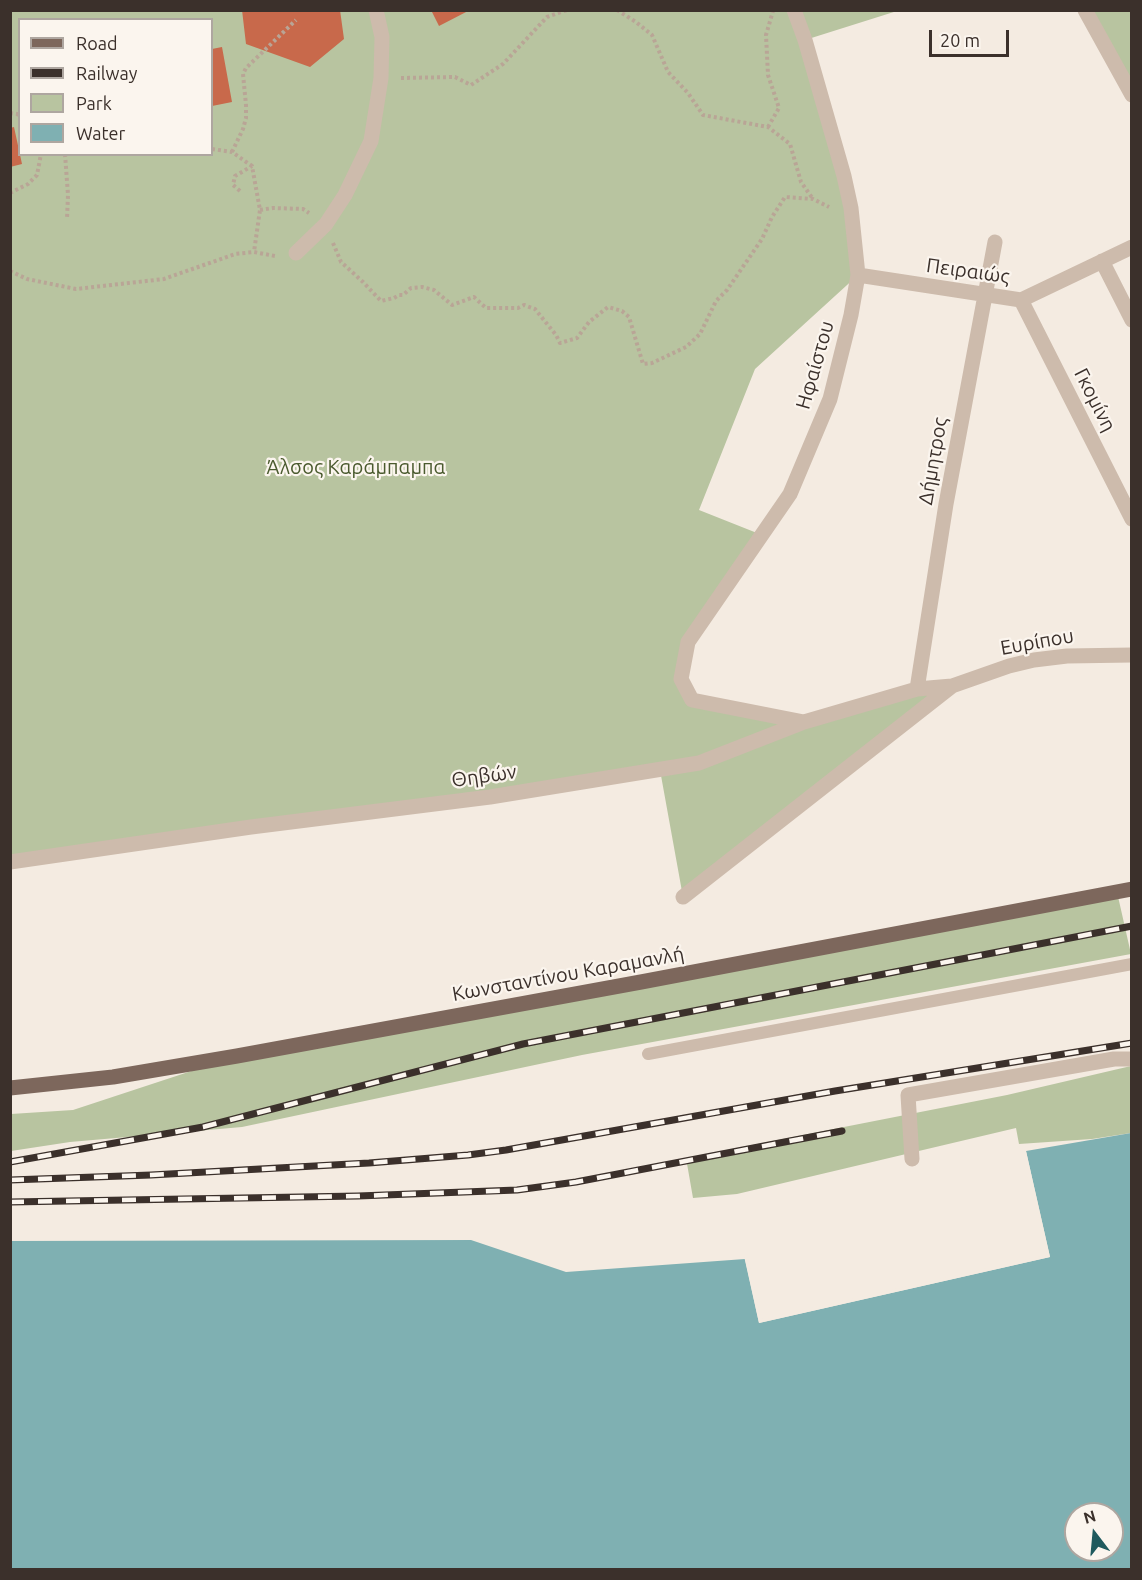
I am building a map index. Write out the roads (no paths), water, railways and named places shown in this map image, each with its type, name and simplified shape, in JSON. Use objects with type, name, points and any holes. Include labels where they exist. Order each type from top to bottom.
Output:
[{"type":"main road","name":"Κωνσταντίνου Καραμανλή","points":[[10,1088],[112,1077],[237,1056],[1131,889]]},
{"type":"street","points":[[296,253],[326,224],[345,195],[371,141],[381,78],[382,37],[376,10]]},
{"type":"street","name":"Ηφαίστου","points":[[794,10],[844,176],[851,208],[858,275],[851,315],[830,399],[790,494],[688,642],[681,679],[692,700],[804,722]]},
{"type":"street","points":[[1085,10],[1131,95]]},
{"type":"street","name":"Δήμητρος","points":[[917,689],[946,504],[995,242]]},
{"type":"street","name":"Πειραιώς","points":[[858,275],[1021,300],[1131,246]]},
{"type":"street","points":[[1102,261],[1131,320]]},
{"type":"street","name":"Γκομίνη","points":[[1021,300],[1131,519]]},
{"type":"street","name":"Ευρίπου","points":[[952,686],[1009,666],[1034,660],[1067,656],[1131,655]]},
{"type":"street","points":[[683,897],[952,686]]},
{"type":"street","name":"Θηβών","points":[[10,862],[251,827],[490,797],[689,765],[804,722],[917,689],[952,686]]},
{"type":"street","points":[[912,1159],[908,1095],[1114,1059],[1131,1059]]},
{"type":"lane","points":[[648,1054],[1131,964]]},
{"type":"water","points":[[1131,1133],[1131,1569],[11,1570],[11,1241],[471,1240],[566,1272],[745,1259],[759,1323],[1050,1257],[1026,1151]]},
{"type":"railway","points":[[10,1162],[203,1127],[523,1044],[1132,926]]},
{"type":"railway","points":[[10,1180],[151,1175],[468,1155],[835,1091],[1132,1043]]},
{"type":"railway","points":[[10,1202],[358,1196],[517,1190],[576,1182],[842,1131]]},
{"type":"park label","name":"Άλσος Καράμπαμπα","points":[[356,467]]}]
